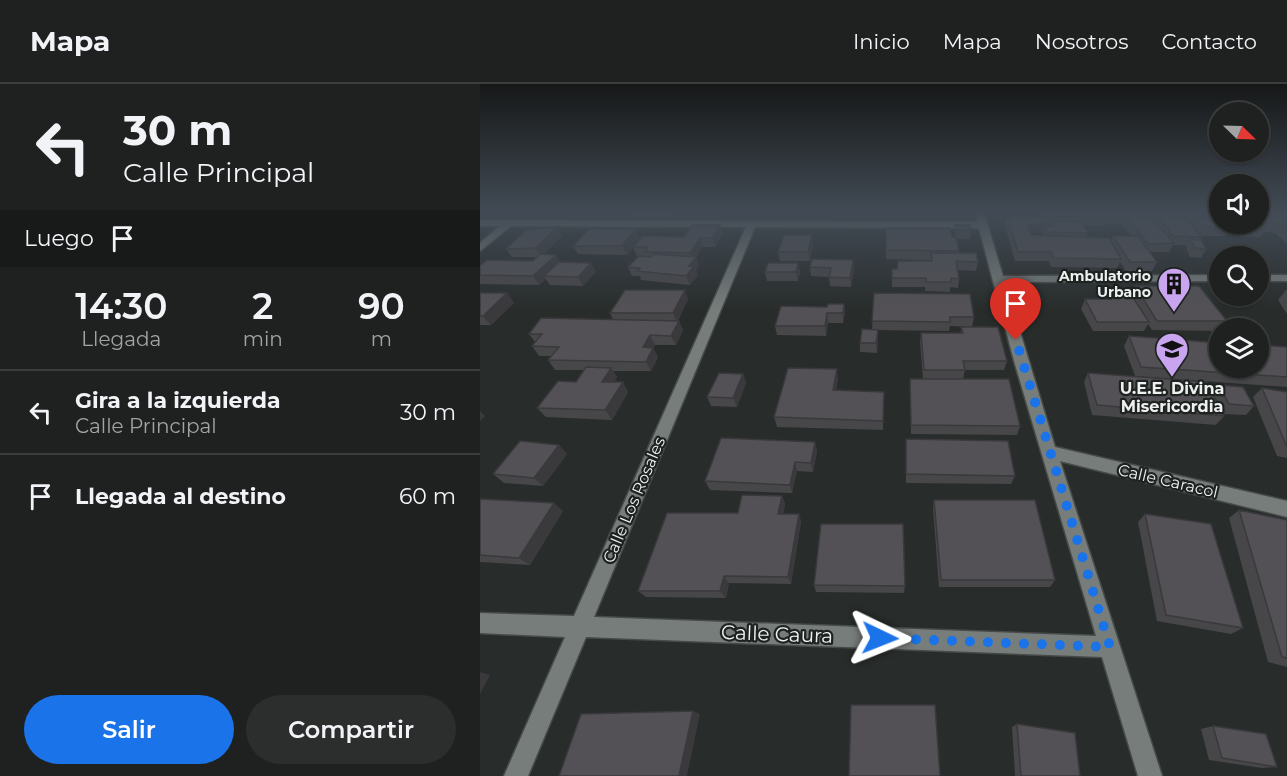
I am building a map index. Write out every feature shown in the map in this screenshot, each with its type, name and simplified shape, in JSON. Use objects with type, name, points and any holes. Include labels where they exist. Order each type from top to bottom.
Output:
[{"type":"street","name":"Calle Los Rosales","points":[[516,776],[743,245]]},
{"type":"street","points":[[989,245],[1050,452],[1150,776]]},
{"type":"street","points":[[999,279],[1209,278]]},
{"type":"street","points":[[1269,278],[1287,278]]},
{"type":"street","name":"Calle Caracol","points":[[1050,452],[1287,509]]},
{"type":"street","name":"Calle Caura","points":[[480,623],[1110,647]]},
{"type":"building","points":[[510,245],[539,245],[536,248],[506,249]]},
{"type":"building","points":[[574,245],[623,245],[622,246]]},
{"type":"building","points":[[695,245],[690,253],[645,252],[648,247],[633,247]]},
{"type":"building","points":[[780,245],[810,245],[808,252],[778,252]]},
{"type":"building","points":[[886,245],[958,245],[959,251],[886,250]]},
{"type":"building","points":[[1016,245],[1113,245],[1121,259],[1054,258],[1051,252],[1018,252]]},
{"type":"building","points":[[1119,245],[1145,245],[1157,262],[1130,262]]},
{"type":"building","points":[[1193,245],[1204,245],[1206,249],[1195,248]]},
{"type":"building","points":[[931,253],[976,253],[978,262],[956,261],[959,279],[951,278],[951,282],[926,282],[926,278],[892,278],[892,269],[897,269],[898,261],[932,261]]},
{"type":"building","points":[[540,254],[556,255],[533,276],[480,275],[480,266],[487,260],[533,261]]},
{"type":"building","points":[[654,254],[696,257],[689,266],[694,266],[686,276],[637,271],[640,268],[628,267],[639,256],[651,257]]},
{"type":"building","points":[[812,259],[853,260],[850,278],[829,277],[831,268],[810,267]]},
{"type":"building","points":[[559,262],[591,263],[578,277],[544,276]]},
{"type":"building","points":[[768,263],[798,263],[796,272],[765,272]]},
{"type":"building","points":[[1135,286],[1199,286],[1209,298],[1209,306],[1215,306],[1225,318],[1209,318],[1209,321],[1157,321]]},
{"type":"building","points":[[625,290],[685,290],[673,313],[610,313]]},
{"type":"building","points":[[480,293],[507,293],[483,316],[480,316]]},
{"type":"building","points":[[874,293],[970,294],[974,317],[950,317],[950,322],[872,321]]},
{"type":"building","points":[[1109,296],[1132,296],[1149,322],[1097,322],[1085,299],[1111,299]]},
{"type":"building","points":[[828,304],[844,304],[843,313],[827,313],[825,326],[775,326],[781,306],[827,307]]},
{"type":"building","points":[[541,318],[679,321],[671,336],[650,335],[643,347],[653,348],[646,362],[548,360],[559,347],[532,346],[542,334],[529,334]]},
{"type":"building","points":[[961,327],[998,327],[1007,361],[963,361],[965,370],[924,370],[921,333],[963,333]]},
{"type":"building","points":[[862,329],[878,330],[876,343],[860,343]]},
{"type":"building","points":[[1129,336],[1209,342],[1209,372],[1141,367]]},
{"type":"building","points":[[1269,346],[1287,347],[1287,377],[1269,376]]},
{"type":"building","points":[[586,367],[611,368],[602,382],[623,382],[605,410],[537,408],[558,381],[576,382]]},
{"type":"building","points":[[788,368],[837,369],[833,390],[884,392],[883,421],[774,417]]},
{"type":"building","points":[[719,373],[743,374],[733,398],[707,397]]},
{"type":"building","points":[[1088,373],[1207,382],[1224,416],[1097,405]]},
{"type":"building","points":[[910,379],[1009,379],[1020,426],[911,425]]},
{"type":"building","points":[[1219,385],[1243,387],[1254,406],[1229,404]]},
{"type":"building","points":[[1262,388],[1287,392],[1287,447]]},
{"type":"building","points":[[721,438],[815,442],[811,463],[795,462],[790,485],[705,481]]},
{"type":"building","points":[[906,439],[1008,441],[1015,476],[906,474]]},
{"type":"building","points":[[520,441],[559,445],[534,478],[493,474]]},
{"type":"building","points":[[742,495],[782,496],[778,514],[799,514],[788,577],[724,576],[720,591],[638,591],[667,513],[738,513]]},
{"type":"building","points":[[480,499],[554,503],[519,558],[480,555]]},
{"type":"building","points":[[934,500],[1035,500],[1055,580],[941,580]]},
{"type":"building","points":[[1239,510],[1287,520],[1287,658],[1282,657]]},
{"type":"building","points":[[1145,514],[1211,524],[1243,628],[1166,615]]},
{"type":"building","points":[[821,524],[903,524],[905,586],[814,585]]},
{"type":"building","points":[[851,705],[935,705],[940,776],[849,776]]},
{"type":"building","points":[[693,711],[679,776],[559,776],[581,714]]},
{"type":"building","points":[[1017,724],[1075,733],[1080,776],[1021,776]]},
{"type":"building","points":[[1213,726],[1266,734],[1277,767],[1222,758]]},
{"type":"place","name":"Ambulatorio Urbano","points":[[1174,313]]},
{"type":"place","name":"U.E.E. Divina Misericordia","points":[[1172,378]]},
{"type":"route","points":[[880,638],[1110,647],[1016,340]]}]
